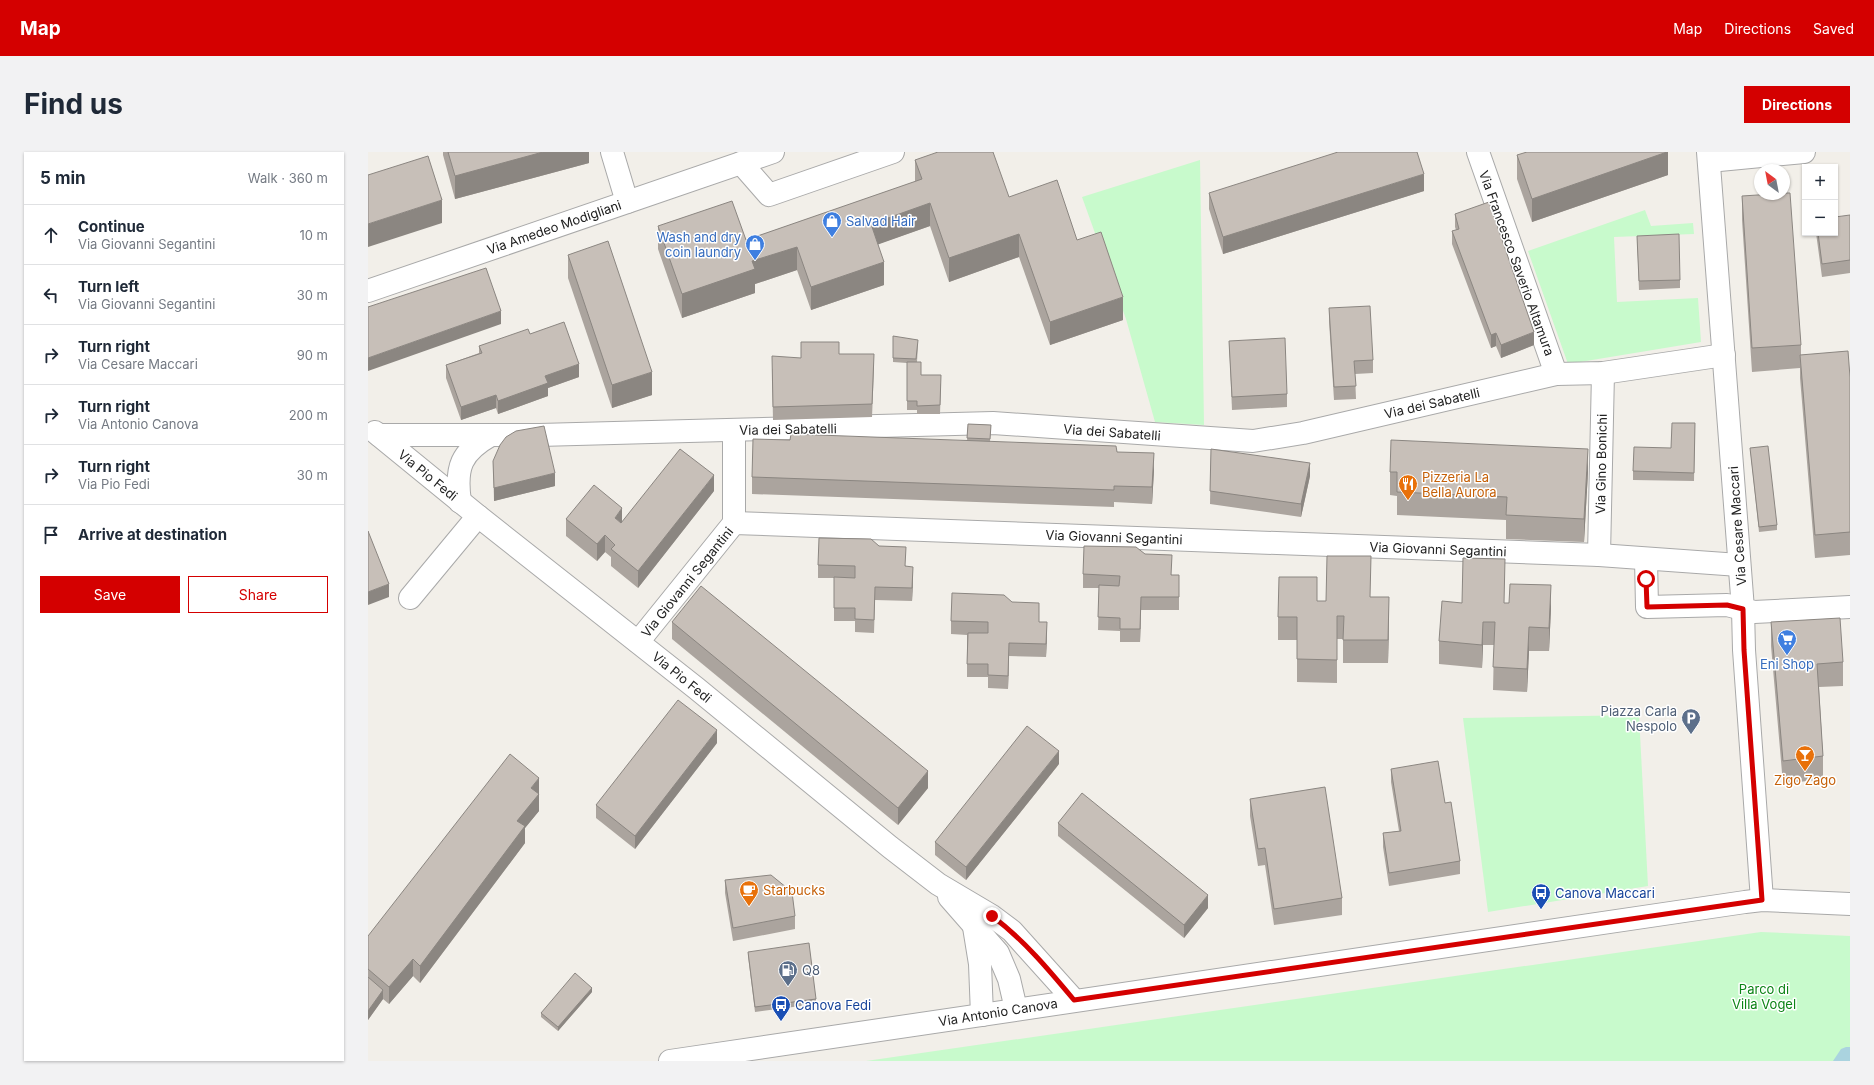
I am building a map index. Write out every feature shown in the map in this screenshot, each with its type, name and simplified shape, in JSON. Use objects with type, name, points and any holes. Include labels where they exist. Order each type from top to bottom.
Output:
[{"type":"street","points":[[612,152],[627,202]]},
{"type":"street","name":"Via Amedeo Modigliani","points":[[368,291],[772,152]]},
{"type":"street","points":[[741,163],[769,195],[893,152]]},
{"type":"street","name":"Via Francesco Saverio Altamura","points":[[1478,152],[1556,374]]},
{"type":"street","points":[[1708,156],[1804,152]]},
{"type":"street","name":"Via Cesare Maccari","points":[[1708,156],[1743,609],[1744,650],[1762,900]]},
{"type":"street","name":"Via dei Sabatelli","points":[[373,431],[491,435],[993,423],[1253,441],[1303,433],[1556,374],[1603,373],[1724,355]]},
{"type":"street","name":"Via Gino Bonichi","points":[[1599,555],[1603,373]]},
{"type":"street","points":[[734,430],[734,523]]},
{"type":"street","name":"Via Pio Fedi","points":[[373,431],[938,884],[992,916],[1012,931],[1074,1000]]},
{"type":"street","points":[[460,502],[458,476],[462,461],[478,443],[491,435]]},
{"type":"street","points":[[410,598],[478,516]]},
{"type":"street","name":"Via Giovanni Segantini","points":[[638,642],[734,523],[1599,555],[1739,565]]},
{"type":"street","points":[[1646,559],[1647,607],[1727,605],[1754,612],[1850,607]]},
{"type":"street","name":"Via Pio Fedi","points":[[938,884],[998,953],[1009,979],[1016,1009]]},
{"type":"street","name":"Via Antonio Canova","points":[[670,1061],[745,1055],[1074,1000],[1762,900],[1850,904]]},
{"type":"street","points":[[974,927],[980,964],[982,1015]]},
{"type":"green space","points":[[1200,160],[1204,425],[1155,422],[1126,319],[1082,197]]},
{"type":"green space","points":[[1645,210],[1651,226],[1693,223],[1694,234],[1614,237],[1617,302],[1698,298],[1701,342],[1568,364],[1528,251]]},
{"type":"green space","points":[[1639,715],[1648,886],[1488,912],[1463,718]]},
{"type":"green space","name":"Parco di Villa Vogel","points":[[1761,932],[1850,936],[1850,1061],[866,1061]]},
{"type":"water","points":[[1850,1047],[1850,1061],[1833,1061],[1841,1049]]},
{"type":"building","points":[[448,152],[543,152],[455,176]]},
{"type":"building","points":[[938,152],[993,152],[1009,197],[1057,180],[1077,240],[1101,232],[1123,297],[1050,322],[1019,234],[949,258],[930,203],[871,224],[884,262],[811,287],[797,247],[752,261],[755,269],[682,294],[658,226],[732,201],[746,240],[922,179],[915,160]]},
{"type":"building","points":[[1338,152],[1417,152],[1424,174],[1223,237],[1209,193]]},
{"type":"building","points":[[1527,152],[1667,152],[1532,199],[1517,155]]},
{"type":"building","points":[[428,156],[442,200],[368,224],[368,175]]},
{"type":"building","points":[[1790,193],[1801,345],[1752,348],[1742,196],[1754,195],[1754,200],[1790,200]]},
{"type":"building","points":[[1489,202],[1534,332],[1501,345],[1496,333],[1491,335],[1452,231],[1459,229],[1455,214]]},
{"type":"building","points":[[1850,215],[1850,260],[1822,264],[1818,236],[1838,236],[1838,217]]},
{"type":"building","points":[[1679,234],[1680,280],[1639,281],[1637,236]]},
{"type":"building","points":[[608,241],[652,372],[612,385],[568,255]]},
{"type":"building","points":[[486,268],[501,311],[368,358],[368,307]]},
{"type":"building","points":[[1370,306],[1373,360],[1354,361],[1356,386],[1334,387],[1329,308]]},
{"type":"building","points":[[564,322],[579,364],[545,376],[548,383],[498,401],[496,395],[461,407],[446,365],[482,353],[479,346],[528,329],[530,334]]},
{"type":"building","points":[[893,336],[918,340],[916,359],[893,358]]},
{"type":"building","points":[[1285,338],[1287,394],[1232,397],[1229,341]]},
{"type":"building","points":[[801,342],[839,342],[839,354],[874,354],[872,404],[773,407],[772,356],[801,358]]},
{"type":"building","points":[[1848,351],[1850,377],[1850,532],[1815,535],[1800,355]]},
{"type":"building","points":[[907,362],[921,362],[921,375],[941,375],[940,405],[917,406],[917,401],[907,401]]},
{"type":"building","points":[[1672,423],[1695,423],[1694,473],[1633,471],[1634,447],[1671,448]]},
{"type":"building","points":[[968,424],[991,425],[990,439],[967,438]]},
{"type":"building","points":[[544,426],[555,473],[494,488],[493,461],[500,445],[506,437],[516,431]]},
{"type":"building","points":[[791,434],[1116,446],[1117,452],[1154,453],[1152,487],[1114,486],[1114,490],[752,477],[753,439],[790,440]]},
{"type":"building","points":[[1391,440],[1588,449],[1584,519],[1506,515],[1507,497],[1397,492],[1397,472],[1390,472]]},
{"type":"building","points":[[1768,446],[1777,525],[1759,527],[1750,448]]},
{"type":"building","points":[[680,449],[714,475],[638,571],[611,549],[615,545],[605,535],[597,544],[566,519],[594,485],[622,508],[615,518],[621,523]]},
{"type":"building","points":[[1211,449],[1310,463],[1301,504],[1210,491]]},
{"type":"building","points":[[368,531],[389,584],[368,592]]},
{"type":"building","points":[[819,538],[871,539],[879,546],[906,547],[905,566],[913,567],[912,588],[875,587],[874,620],[855,619],[855,608],[834,608],[834,577],[855,578],[855,566],[818,565]]},
{"type":"building","points":[[1084,546],[1136,547],[1145,554],[1172,555],[1171,575],[1179,575],[1179,597],[1141,597],[1140,629],[1120,629],[1120,618],[1098,617],[1099,585],[1119,586],[1120,576],[1083,574]]},
{"type":"building","points":[[1327,556],[1371,556],[1370,597],[1389,597],[1388,640],[1343,640],[1344,616],[1337,616],[1337,660],[1297,659],[1297,617],[1278,617],[1279,577],[1317,577],[1317,601],[1326,601]]},
{"type":"building","points":[[1463,558],[1505,559],[1504,603],[1509,603],[1510,584],[1551,585],[1549,628],[1529,627],[1527,669],[1493,667],[1495,622],[1483,622],[1482,645],[1439,641],[1442,601],[1462,603]]},
{"type":"building","points":[[701,586],[928,771],[898,808],[672,622]]},
{"type":"building","points":[[952,593],[1004,595],[1012,602],[1039,603],[1039,622],[1047,622],[1046,644],[1009,643],[1008,676],[988,675],[988,664],[967,664],[968,633],[988,633],[988,622],[951,621]]},
{"type":"building","points":[[1840,618],[1843,662],[1817,664],[1823,756],[1783,761],[1771,622]]},
{"type":"building","points":[[678,700],[717,730],[635,836],[596,805]]},
{"type":"building","points":[[1027,726],[1059,751],[966,867],[935,842]]},
{"type":"building","points":[[510,754],[539,778],[531,788],[539,794],[517,821],[525,826],[420,966],[413,959],[389,987],[368,969],[368,936]]},
{"type":"building","points":[[1438,761],[1445,803],[1451,802],[1460,861],[1389,873],[1383,833],[1401,831],[1391,769]]},
{"type":"building","points":[[1325,787],[1342,898],[1274,909],[1265,848],[1258,849],[1250,799]]},
{"type":"building","points":[[1082,793],[1208,895],[1184,925],[1058,823]]},
{"type":"building","points":[[771,875],[792,892],[795,916],[733,928],[725,880]]},
{"type":"building","points":[[809,943],[816,999],[755,1007],[748,952]]},
{"type":"building","points":[[575,973],[592,988],[558,1027],[541,1013]]},
{"type":"building","points":[[368,977],[383,990],[368,1011]]},
{"type":"place","name":"Salvad Hair","points":[[832,238]]},
{"type":"place","name":"Wash and dry coin laundry","points":[[755,261]]},
{"type":"place","name":"Pizzeria La Bella Aurora","points":[[1408,501]]},
{"type":"place","name":"Eni Shop","points":[[1787,656]]},
{"type":"place","name":"Piazza Carla Nespolo","points":[[1691,735]]},
{"type":"place","name":"Zigo Zago","points":[[1805,772]]},
{"type":"place","name":"Starbucks","points":[[749,907]]},
{"type":"place","name":"Canova Maccari","points":[[1541,910]]},
{"type":"place","name":"Q8","points":[[788,987]]},
{"type":"place","name":"Canova Fedi","points":[[781,1022]]},
{"type":"route","points":[[992,916],[1012,931],[1030,949],[1074,1000],[1762,900],[1744,650],[1743,609],[1727,605],[1647,607],[1646,579]]}]
